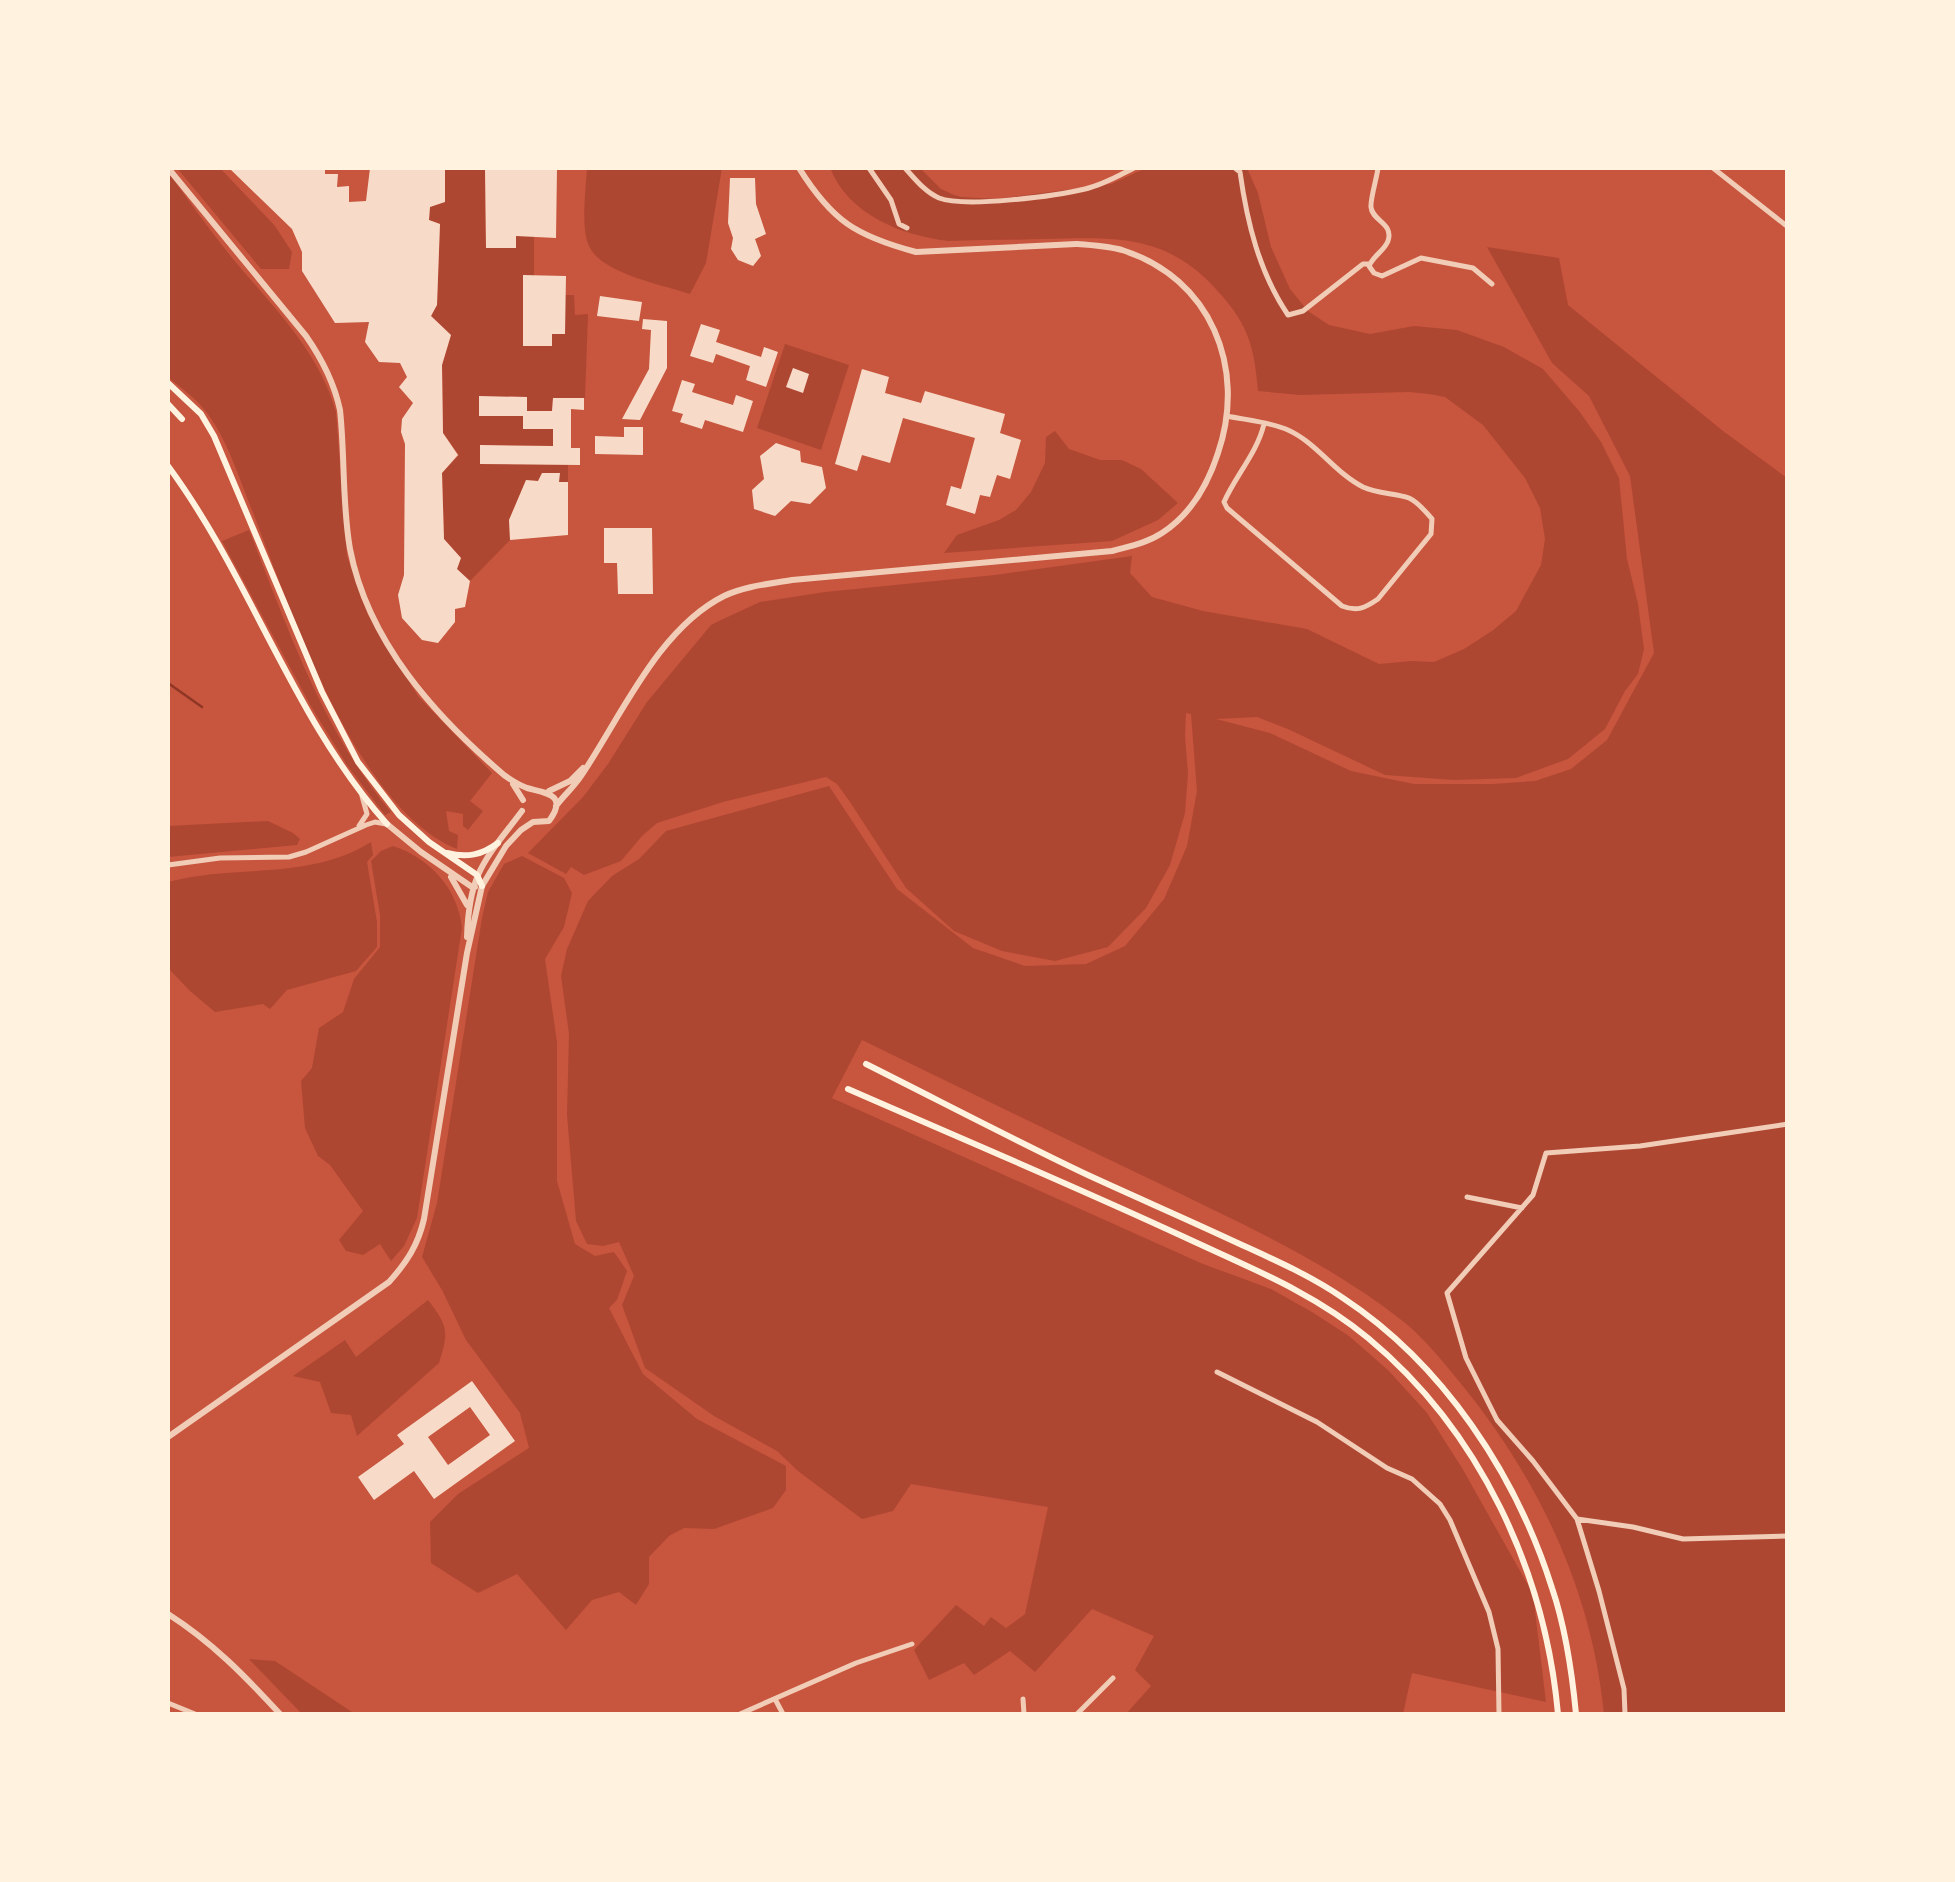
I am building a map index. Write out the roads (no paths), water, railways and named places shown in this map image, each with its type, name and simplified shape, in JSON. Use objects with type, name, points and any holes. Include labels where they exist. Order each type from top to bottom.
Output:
[{"type":"main road","points":[[168,384],[201,414],[214,436],[315,678],[358,762],[399,815],[476,875],[482,886]]},
{"type":"main road","points":[[168,404],[182,419]]},
{"type":"main road","points":[[168,466],[201,516],[324,738],[388,824]]},
{"type":"main road","points":[[441,851],[471,856],[498,843]]},
{"type":"main road","points":[[866,1064],[1088,1175],[1289,1266],[1341,1296],[1380,1325],[1435,1380],[1468,1421],[1513,1494],[1554,1591],[1566,1639],[1576,1714]]},
{"type":"main road","points":[[848,1090],[1281,1282],[1369,1338],[1454,1431],[1498,1502],[1537,1596],[1558,1714]]},
{"type":"street","points":[[168,168],[306,336],[324,364],[340,410],[349,538],[367,602],[424,698],[516,787],[523,800],[524,816],[533,822]]},
{"type":"street","points":[[168,1437],[370,1296],[408,1261],[418,1244],[424,1219],[467,954],[482,886],[506,846],[521,830],[553,816],[662,650],[690,619],[720,598],[745,588],[792,580],[1112,551],[1141,544],[1184,514],[1200,492],[1219,451],[1227,416],[1229,378],[1216,331],[1200,306],[1156,266],[1122,250],[1076,244],[916,252],[877,240],[834,214],[800,168]]},
{"type":"street","points":[[869,168],[890,200],[899,224],[907,228]]},
{"type":"street","points":[[905,168],[936,197],[956,202],[1084,190],[1134,168]]},
{"type":"street","points":[[1235,168],[1240,172],[1262,268],[1288,315],[1304,311],[1363,264],[1370,264]]},
{"type":"street","points":[[1378,168],[1370,206],[1389,237],[1371,260],[1374,273],[1382,276],[1421,258],[1473,268],[1492,284]]},
{"type":"street","points":[[1713,168],[1788,227]]},
{"type":"street","points":[[1227,416],[1264,424],[1288,430],[1350,479],[1386,495],[1410,498],[1432,520],[1431,534],[1369,606],[1361,610],[1342,606],[1224,502],[1257,446],[1264,424]]},
{"type":"street","points":[[547,792],[570,781],[591,759]]},
{"type":"street","points":[[504,775],[520,785],[547,792],[556,806]]},
{"type":"street","points":[[354,832],[367,814],[359,790]]},
{"type":"street","points":[[523,800],[536,790]]},
{"type":"street","points":[[467,954],[468,910],[476,875],[522,811]]},
{"type":"street","points":[[168,865],[220,858],[289,858],[375,822],[388,824],[472,888],[482,886]]},
{"type":"street","points":[[448,872],[468,910]]},
{"type":"street","points":[[1625,1714],[1620,1673],[1576,1520],[1497,1420],[1466,1358],[1447,1293],[1533,1196],[1546,1153],[1640,1146],[1788,1124]]},
{"type":"street","points":[[1467,1197],[1522,1208]]},
{"type":"street","points":[[1217,1372],[1317,1422],[1387,1468],[1412,1479],[1440,1504],[1489,1612],[1498,1650],[1499,1714]]},
{"type":"street","points":[[1576,1520],[1633,1527],[1683,1539],[1788,1536]]},
{"type":"street","points":[[168,1614],[222,1654],[280,1714]]},
{"type":"street","points":[[740,1714],[856,1663],[912,1644]]},
{"type":"street","points":[[1077,1714],[1113,1678]]},
{"type":"street","points":[[774,1698],[783,1714]]},
{"type":"street","points":[[1022,1698],[1024,1714]]},
{"type":"street","points":[[168,1703],[196,1714]]},
{"type":"waterway","points":[[168,683],[202,707]]}]
